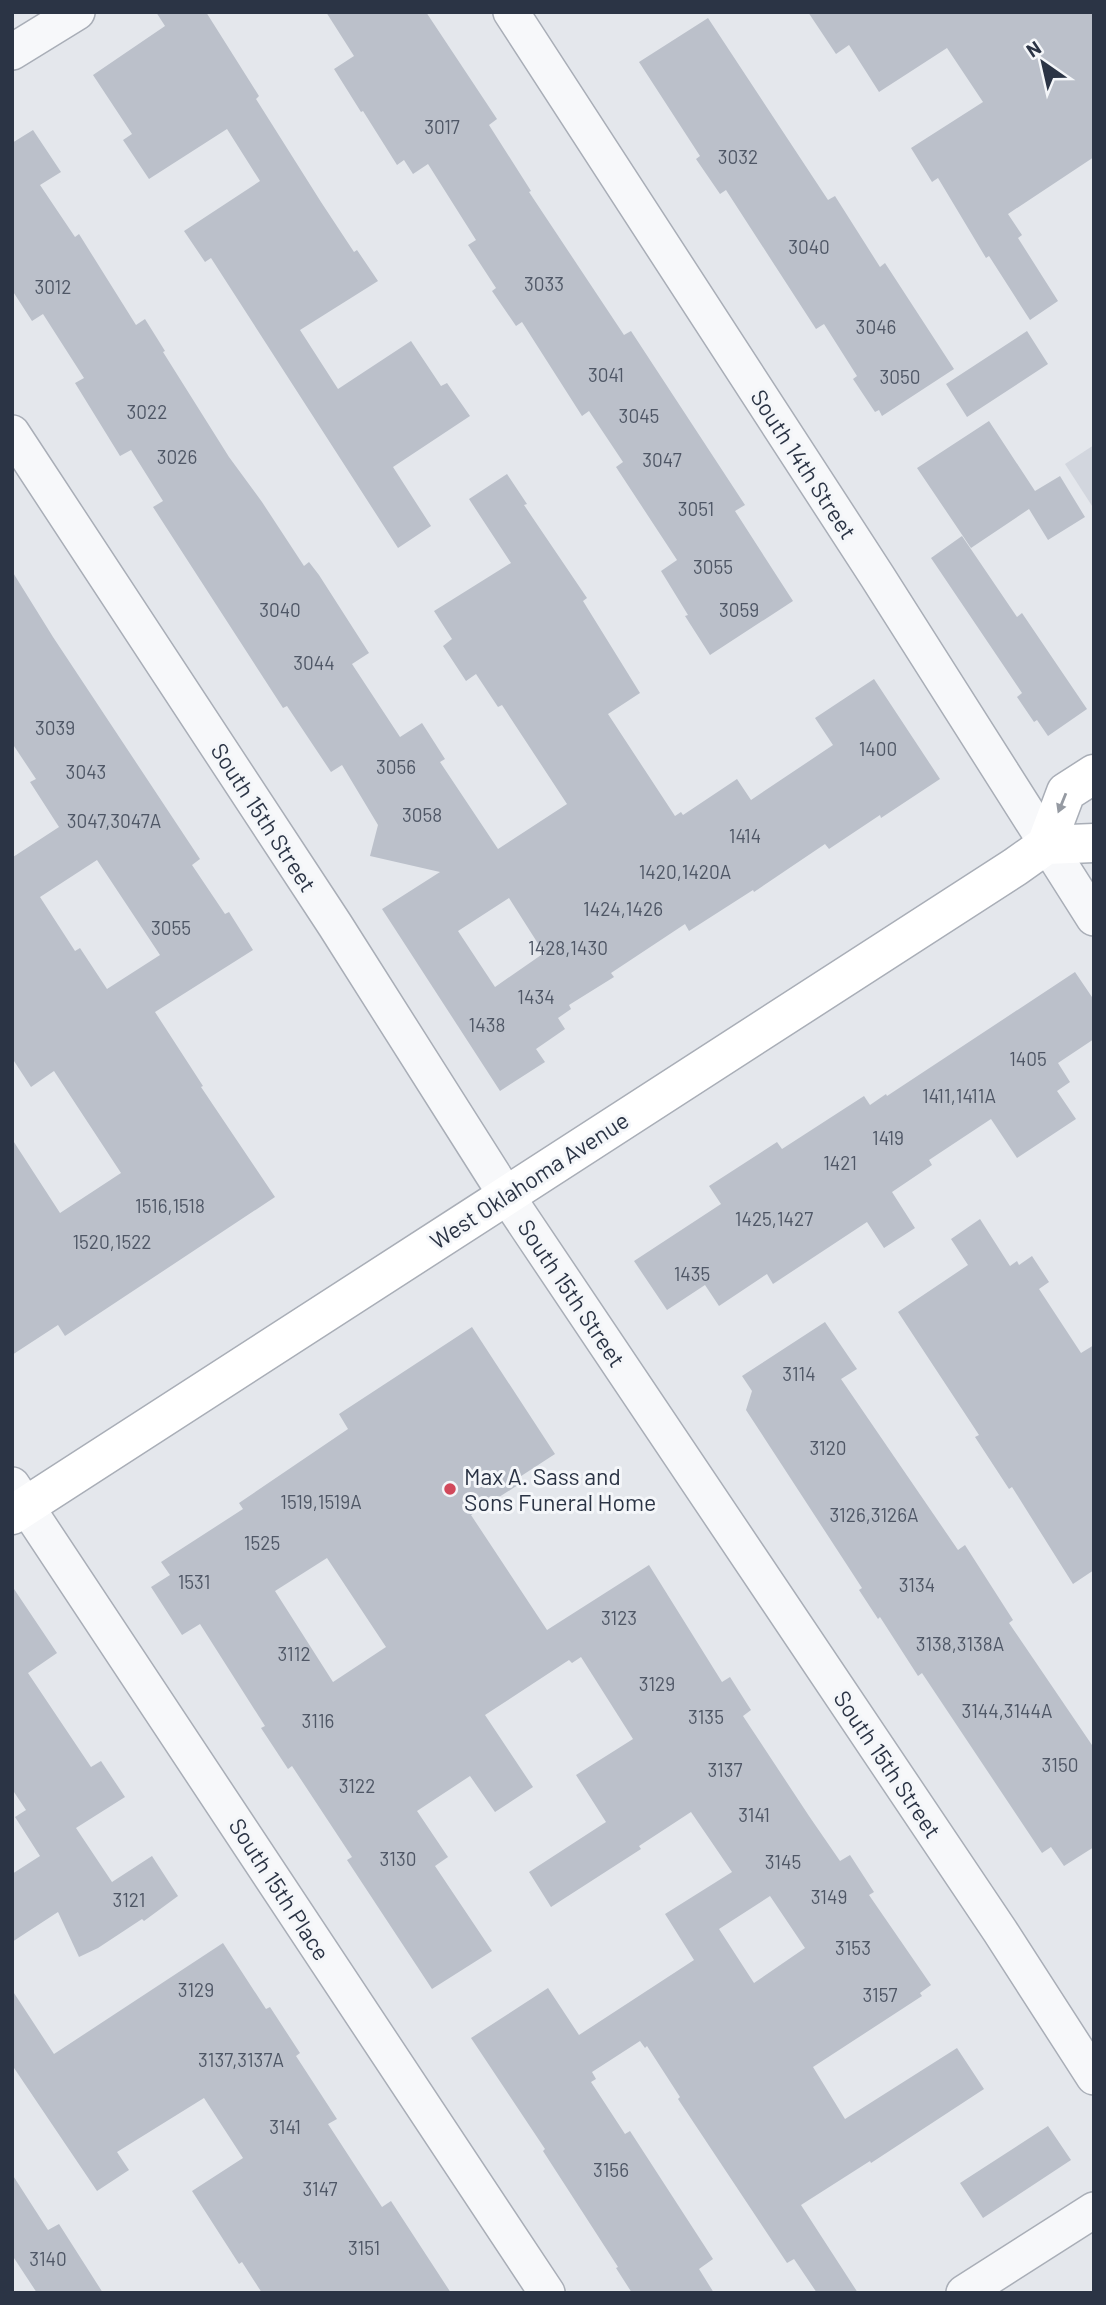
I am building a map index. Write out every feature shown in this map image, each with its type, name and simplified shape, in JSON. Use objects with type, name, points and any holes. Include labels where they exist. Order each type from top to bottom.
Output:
[{"type":"main road","points":[[1094,774],[1066,792],[1046,845],[1094,843]]},
{"type":"main road","name":"West Oklahoma Avenue","points":[[17,1502],[506,1195],[1046,845]]},
{"type":"street","points":[[12,52],[77,12]]},
{"type":"street","name":"South 14th Street","points":[[510,12],[870,565],[1094,918]]},
{"type":"street","name":"South 15th Street","points":[[12,433],[320,902],[506,1195],[1000,1931],[1094,2077]]},
{"type":"street","name":"South 15th Place","points":[[17,1502],[547,2293]]},
{"type":"street","points":[[964,2293],[1094,2210]]},
{"type":"shaded area","points":[[1094,445],[1094,509],[1065,464]]},
{"type":"building","points":[[156,12],[206,12],[259,96],[256,99],[321,202],[354,252],[357,250],[378,281],[300,330],[338,389],[411,341],[441,386],[447,383],[470,416],[393,467],[431,526],[398,548],[211,258],[205,262],[184,231],[260,181],[227,129],[149,179],[123,140],[132,134],[93,75],[165,26]]},
{"type":"building","points":[[326,12],[426,12],[497,119],[489,125],[531,191],[529,192],[624,335],[631,331],[745,505],[735,511],[793,601],[710,655],[661,571],[677,560],[616,467],[623,462],[589,411],[582,416],[522,322],[516,326],[492,291],[496,288],[468,245],[476,240],[428,164],[413,174],[404,160],[397,165],[363,111],[361,112],[334,69],[354,56]]},
{"type":"building","points":[[808,12],[1094,12],[1094,157],[1008,214],[1022,235],[1018,238],[1058,301],[1030,320],[989,256],[986,258],[938,178],[932,182],[911,148],[983,102],[947,48],[879,92],[849,45],[836,54]]},
{"type":"building","points":[[708,18],[828,200],[835,196],[880,267],[885,263],[954,369],[882,416],[879,410],[875,412],[853,379],[857,376],[824,324],[816,329],[726,190],[720,194],[696,159],[700,156],[639,62]]},
{"type":"building","points":[[33,130],[61,172],[40,185],[75,237],[79,234],[136,325],[145,319],[229,457],[304,566],[309,562],[319,575],[369,653],[352,664],[400,737],[422,723],[445,759],[440,762],[498,849],[567,804],[502,705],[498,707],[476,674],[466,681],[443,646],[452,639],[434,611],[511,563],[469,499],[507,474],[527,504],[524,505],[587,598],[583,601],[640,693],[608,714],[675,816],[681,812],[683,815],[737,779],[751,800],[833,745],[815,718],[874,679],[940,779],[829,849],[825,844],[754,892],[753,890],[689,931],[685,924],[611,973],[614,977],[569,1005],[571,1009],[558,1018],[565,1029],[536,1049],[545,1062],[500,1091],[382,909],[440,872],[370,856],[378,825],[342,765],[331,772],[287,706],[283,708],[153,507],[163,501],[131,450],[120,456],[75,383],[84,378],[43,314],[32,321],[12,290],[12,143]],"holes":[[[509,898],[544,953],[495,987],[458,931]]]},
{"type":"building","points":[[1027,331],[1048,364],[967,417],[946,384]]},
{"type":"building","points":[[989,421],[1035,491],[1060,476],[1085,517],[1048,540],[1029,509],[971,548],[917,468]]},
{"type":"building","points":[[962,536],[1017,617],[1022,613],[1087,709],[1048,736],[1037,720],[1034,722],[1017,697],[1022,693],[931,558]]},
{"type":"building","points":[[12,571],[200,859],[192,865],[225,914],[229,912],[253,950],[155,1012],[203,1086],[201,1087],[275,1197],[65,1336],[58,1325],[12,1355],[12,1139],[60,1213],[121,1173],[54,1071],[31,1087],[12,1058],[12,855],[13,857],[59,827],[30,782],[36,779],[12,743]],"holes":[[[97,860],[160,955],[107,989],[80,948],[75,951],[40,897]]]},
{"type":"building","points":[[1075,972],[1094,1000],[1094,1039],[1058,1063],[1070,1082],[1057,1091],[1076,1119],[1017,1158],[991,1119],[929,1160],[932,1165],[892,1192],[915,1228],[884,1248],[867,1222],[773,1284],[767,1274],[719,1306],[705,1285],[667,1310],[634,1261],[721,1204],[709,1186],[777,1142],[782,1149],[864,1096],[870,1105],[886,1094],[887,1096]]},
{"type":"building","points":[[980,1219],[1010,1266],[1017,1261],[1019,1265],[1032,1256],[1049,1282],[1039,1289],[1081,1353],[1094,1345],[1094,1570],[1073,1584],[1012,1487],[1009,1489],[975,1437],[979,1435],[898,1312],[968,1265],[951,1239]]},
{"type":"building","points":[[825,1322],[857,1369],[841,1379],[958,1550],[965,1545],[1013,1620],[1009,1623],[1094,1748],[1094,1847],[1064,1866],[1051,1847],[1042,1853],[922,1673],[918,1676],[880,1617],[878,1619],[859,1590],[862,1588],[746,1410],[752,1391],[742,1376]]},
{"type":"building","points":[[472,1327],[555,1454],[515,1480],[518,1485],[471,1515],[547,1630],[649,1565],[722,1682],[730,1677],[751,1710],[743,1716],[809,1816],[840,1861],[850,1855],[874,1892],[869,1895],[931,1985],[920,1993],[922,1996],[813,2067],[845,2119],[957,2048],[984,2089],[801,2205],[858,2293],[817,2293],[794,2259],[787,2263],[678,2099],[680,2097],[647,2046],[645,2048],[640,2041],[592,2072],[596,2079],[591,2082],[625,2134],[630,2131],[713,2259],[699,2269],[714,2293],[632,2293],[543,2151],[545,2149],[471,2038],[548,1988],[579,2035],[694,1960],[665,1914],[732,1872],[691,1812],[639,1846],[641,1849],[551,1907],[529,1872],[606,1822],[576,1775],[633,1739],[581,1657],[572,1663],[569,1660],[485,1715],[533,1787],[495,1812],[470,1776],[417,1811],[448,1857],[435,1866],[492,1951],[432,1989],[347,1860],[352,1857],[292,1766],[288,1769],[261,1728],[265,1726],[200,1624],[182,1635],[151,1587],[170,1575],[161,1562],[243,1509],[239,1503],[348,1429],[339,1414]],"holes":[[[327,1558],[386,1647],[333,1682],[275,1591]],[[770,1896],[805,1948],[754,1983],[719,1929]]]},
{"type":"building","points":[[12,1586],[57,1653],[28,1673],[91,1767],[101,1761],[125,1797],[76,1828],[112,1882],[152,1856],[178,1896],[144,1921],[142,1919],[98,1948],[79,1957],[58,1912],[12,1942],[12,1874],[40,1856],[15,1817],[26,1810],[12,1789]]},
{"type":"building","points":[[223,1943],[266,2009],[270,2007],[300,2053],[296,2056],[337,2119],[328,2124],[382,2207],[391,2201],[451,2293],[262,2293],[242,2262],[239,2264],[192,2191],[243,2158],[204,2098],[117,2152],[129,2170],[97,2191],[12,2065],[12,1990],[54,2054]]},
{"type":"building","points":[[1048,2126],[1071,2160],[983,2218],[960,2183]]},
{"type":"building","points":[[12,2174],[48,2230],[59,2224],[103,2293],[37,2293],[12,2255]]},
{"type":"place","name":"Max A. Sass and Sons Funeral Home","points":[[450,1489]]}]
